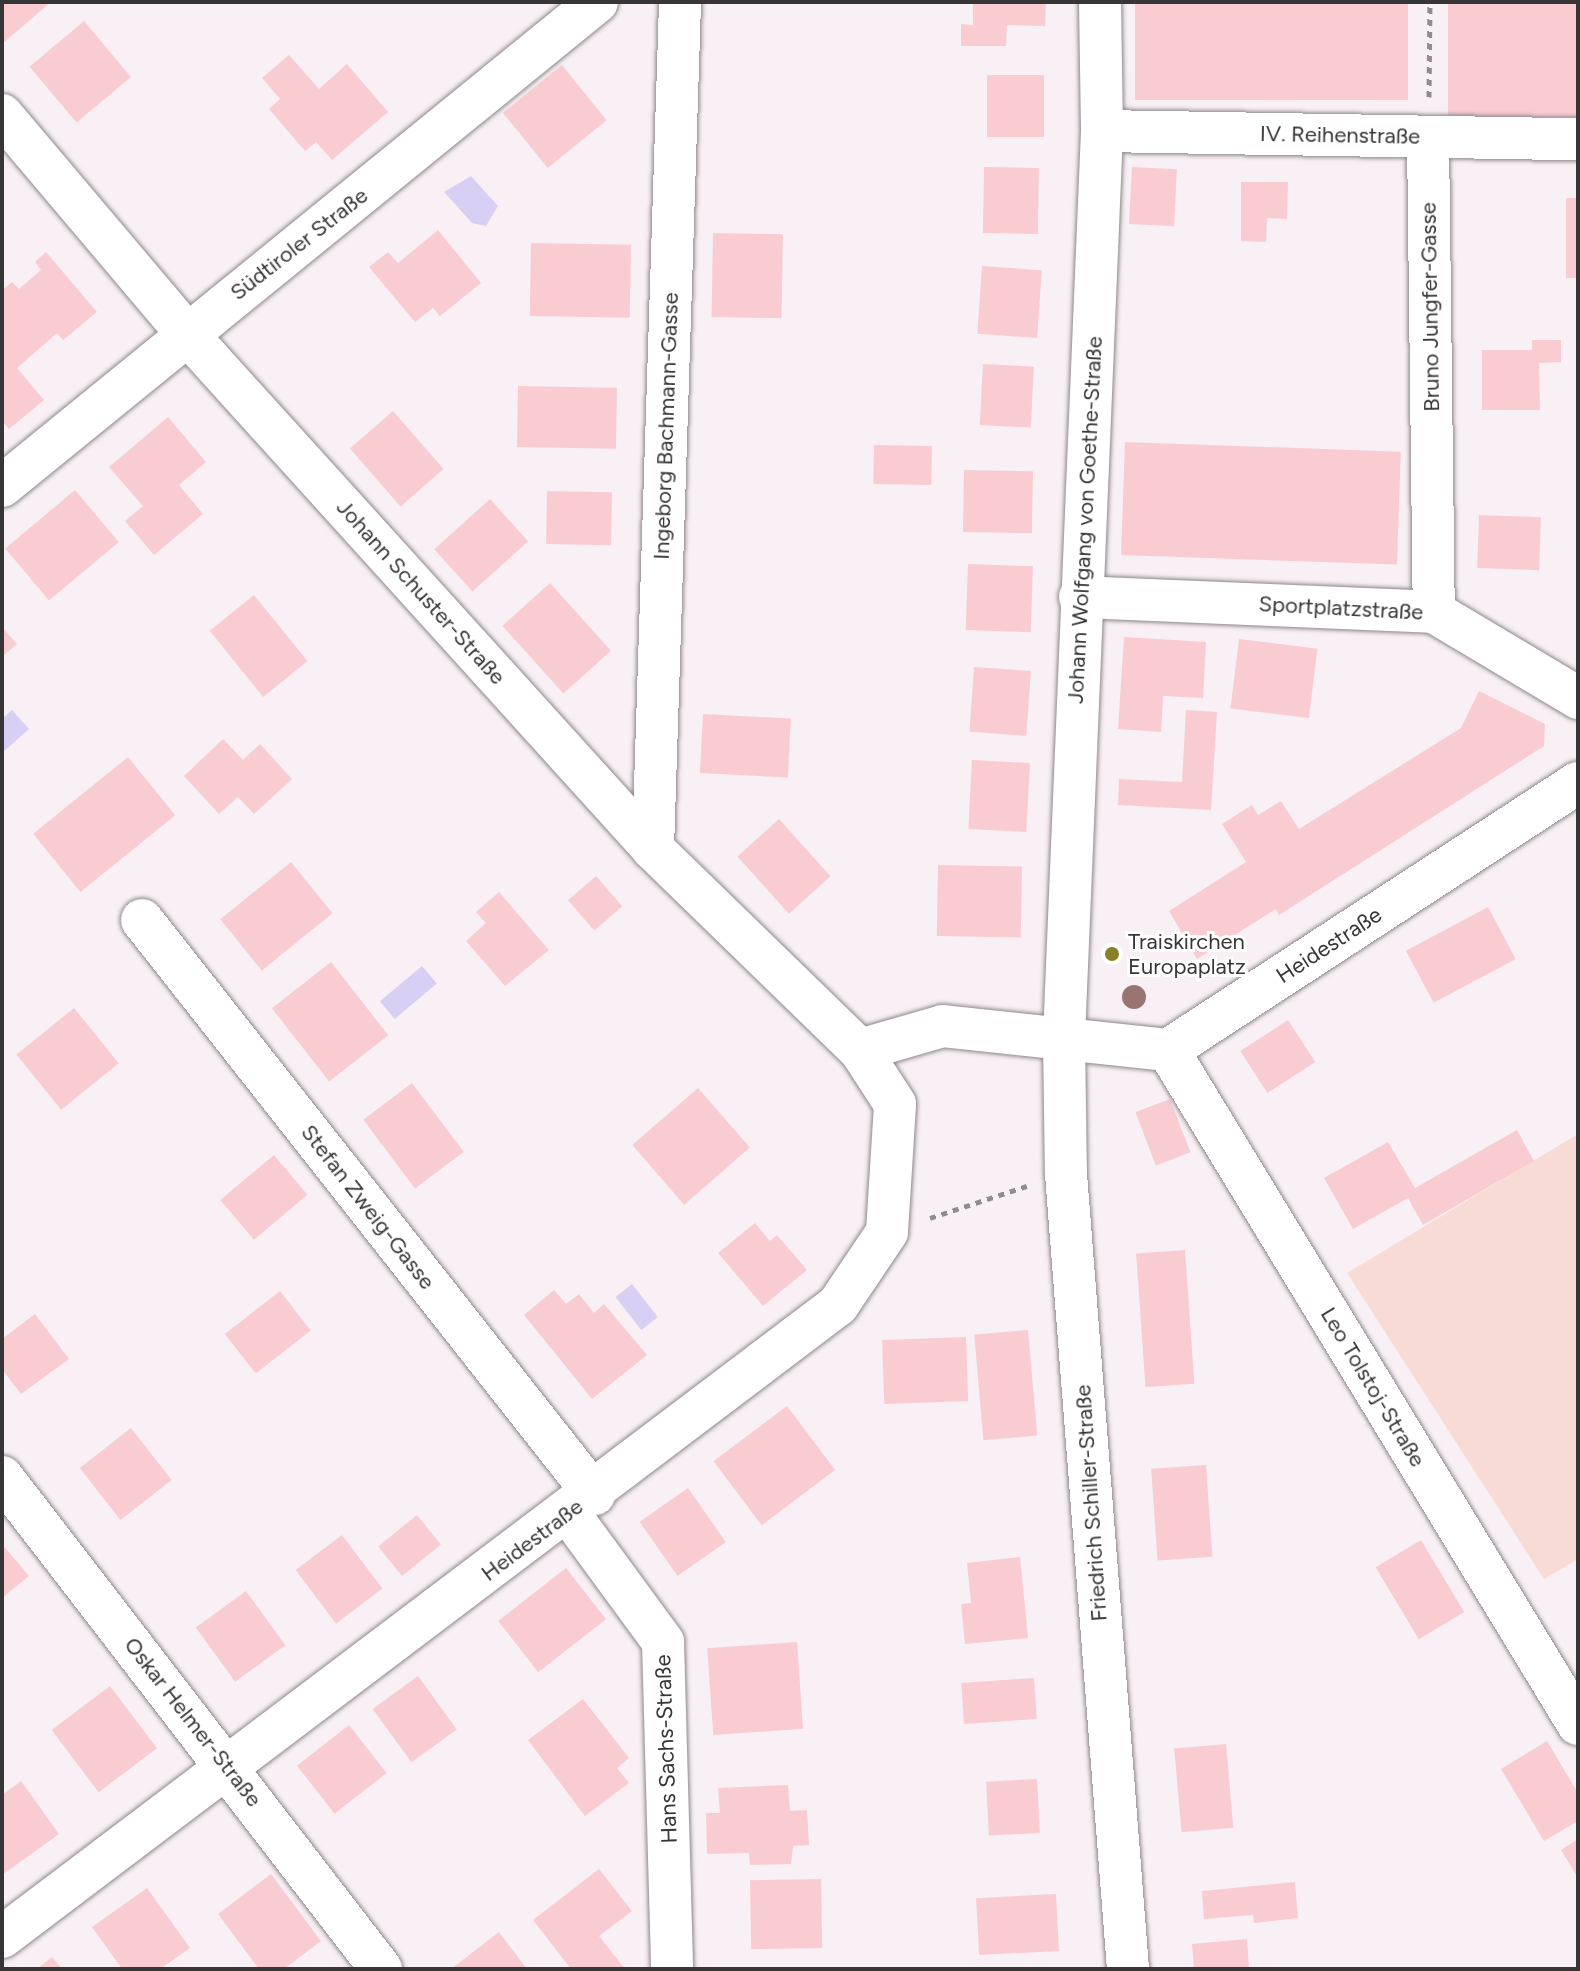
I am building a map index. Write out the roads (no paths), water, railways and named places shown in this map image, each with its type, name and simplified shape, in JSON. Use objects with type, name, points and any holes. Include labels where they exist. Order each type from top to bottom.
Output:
[{"type":"street","name":"Südtiroler Straße","points":[[2,486],[186,333],[442,132],[597,2]]},
{"type":"street","name":"Ingeborg Bachmann-Gasse","points":[[653,849],[680,2]]},
{"type":"street","name":"Johann Wolfgang von Goethe-Straße","points":[[1064,1037],[1080,597],[1102,131],[1100,2]]},
{"type":"street","name":"Johann Schuster-Straße","points":[[2,115],[186,333],[653,849],[860,1050],[895,1104],[887,1232]]},
{"type":"street","name":"IV. Reihenstraße","points":[[1102,131],[1578,139]]},
{"type":"street","name":"Bruno Jungfer-Gasse","points":[[1428,137],[1434,612]]},
{"type":"street","name":"Sportplatzstraße","points":[[1080,597],[1434,612],[1578,698]]},
{"type":"street","name":"Heidestraße","points":[[1168,1050],[1578,783]]},
{"type":"street","name":"Stefan Zweig-Gasse","points":[[142,920],[581,1503]]},
{"type":"street","points":[[860,1050],[943,1026],[1168,1050]]},
{"type":"street","name":"Friedrich Schiller-Straße","points":[[1064,1037],[1066,1174],[1128,1969]]},
{"type":"street","name":"Leo Tolstoj-Straße","points":[[1168,1050],[1578,1724]]},
{"type":"street","name":"Heidestraße","points":[[2,1937],[581,1503],[838,1305],[887,1232]]},
{"type":"street","name":"Oskar Helmer-Straße","points":[[2,1477],[381,1969]]},
{"type":"street","name":"Hans Sachs-Straße","points":[[581,1503],[663,1642],[672,1969]]},
{"type":"place","name":"Traiskirchen Europaplatz","points":[[1112,954]]}]
